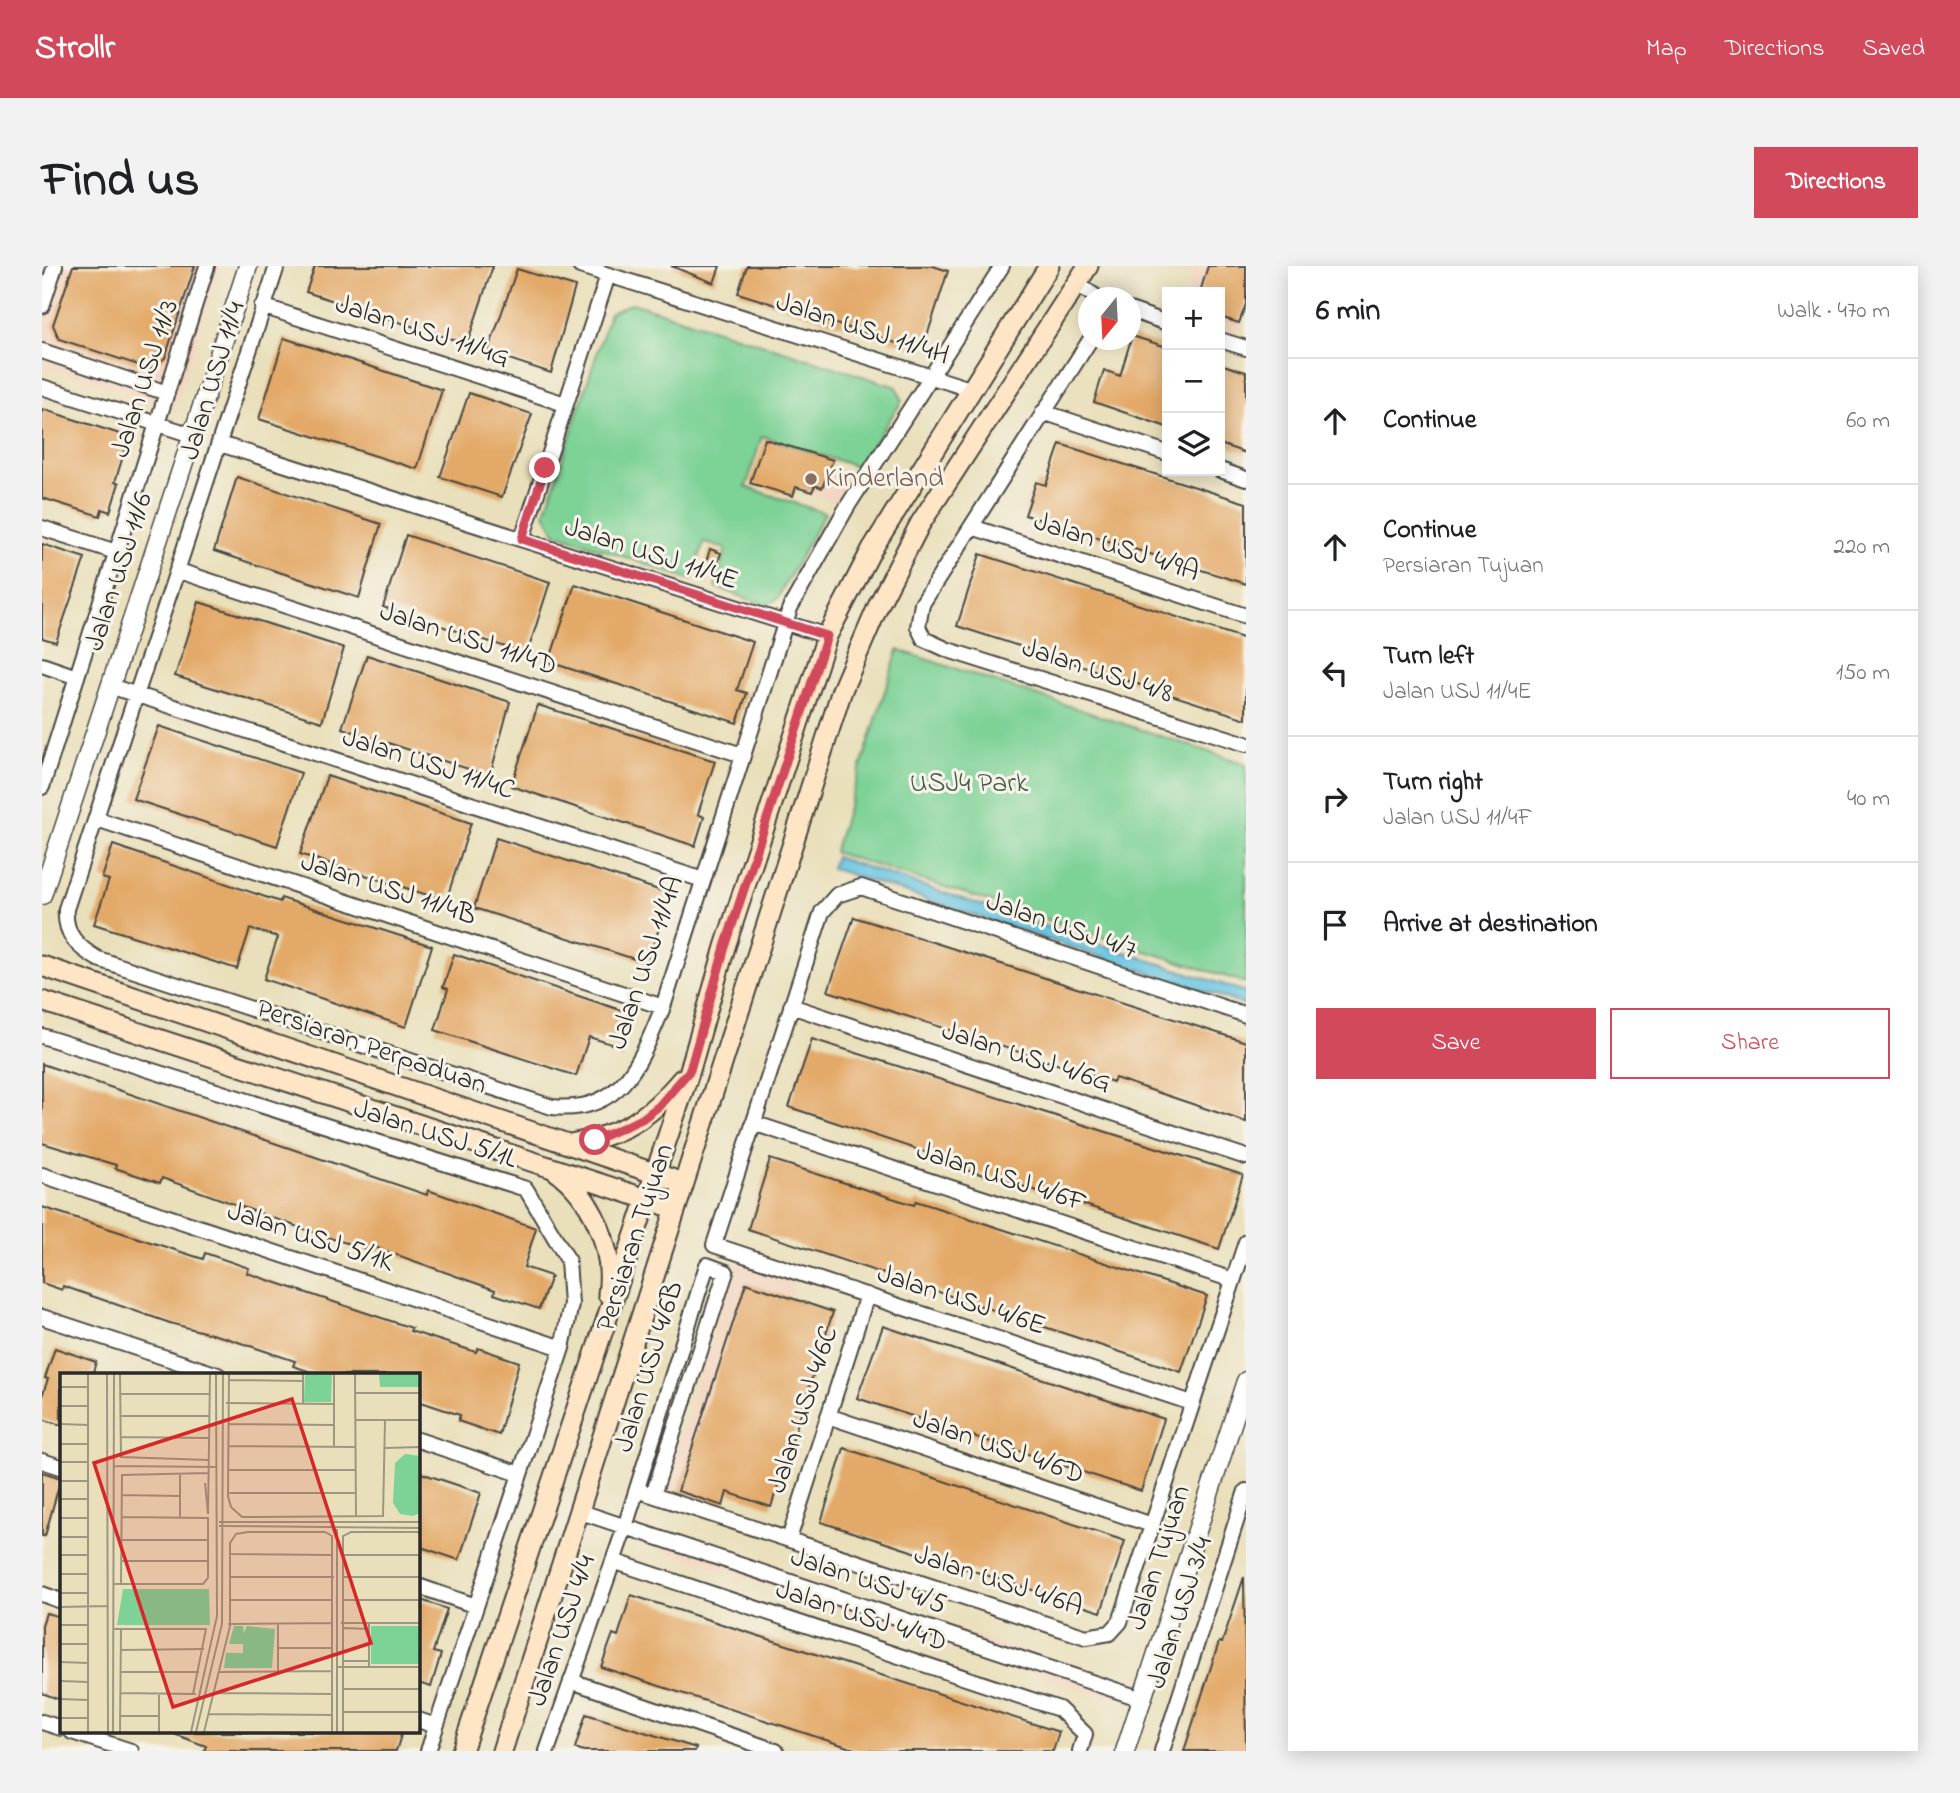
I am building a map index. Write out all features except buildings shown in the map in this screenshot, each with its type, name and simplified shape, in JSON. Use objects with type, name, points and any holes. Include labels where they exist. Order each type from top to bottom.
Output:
[{"type":"main road","name":"Persiaran Tujuan","points":[[462,1751],[656,1174],[690,1070],[725,947],[827,636],[872,549],[1049,266]]},
{"type":"main road","name":"Persiaran Tujuan","points":[[502,1751],[842,690],[879,604],[920,524],[1088,266]]},
{"type":"main road","name":"Persiaran Perpaduan","points":[[42,966],[683,1183]]},
{"type":"main road","name":"Persiaran Perpaduan","points":[[42,1000],[674,1208]]},
{"type":"main road","points":[[569,1144],[612,1135],[642,1119],[659,1106],[690,1070]]},
{"type":"main road","points":[[550,1166],[564,1177],[579,1195],[603,1239],[610,1282],[603,1330]]},
{"type":"street","points":[[42,306],[55,266]]},
{"type":"street","name":"Jalan USJ 11/3","points":[[42,787],[208,266]]},
{"type":"street","name":"Jalan USJ 11/6","points":[[42,895],[248,266]]},
{"type":"street","name":"Jalan USJ 11/4","points":[[66,909],[277,266]]},
{"type":"street","name":"Jalan USJ 11/4H","points":[[580,266],[970,389]]},
{"type":"street","name":"Jalan USJ 11/4A","points":[[66,909],[65,924],[69,934],[76,944],[98,959],[552,1107],[571,1109],[593,1103],[628,1080],[639,1065],[663,1007],[784,622],[822,547],[998,267]]},
{"type":"street","points":[[522,539],[608,275]]},
{"type":"street","points":[[1077,284],[1082,287]]},
{"type":"street","name":"Jalan USJ 11/4G","points":[[262,306],[565,404]]},
{"type":"street","points":[[1141,314],[1162,321]]},
{"type":"street","points":[[1225,342],[1246,348]]},
{"type":"street","points":[[972,527],[1083,350]]},
{"type":"street","points":[[42,351],[167,393]]},
{"type":"street","points":[[42,387],[192,435]]},
{"type":"street","points":[[1043,412],[1162,451]]},
{"type":"street","name":"Jalan USJ 11/4E","points":[[220,444],[827,636]]},
{"type":"street","points":[[1225,472],[1246,479]]},
{"type":"street","name":"Jalan USJ 4/9A","points":[[972,527],[1246,616]]},
{"type":"street","name":"Jalan USJ 4/8","points":[[972,527],[918,615],[918,627],[924,639],[1246,744]]},
{"type":"street","points":[[42,528],[116,552]]},
{"type":"street","name":"Jalan USJ 11/4D","points":[[179,571],[741,755]]},
{"type":"street","points":[[42,665],[77,677]]},
{"type":"street","name":"Jalan USJ 11/4C","points":[[110,686],[703,880]]},
{"type":"street","name":"Jalan USJ 11/4B","points":[[97,819],[663,1007]]},
{"type":"street","name":"Jalan USJ 4/7","points":[[791,1006],[822,912],[837,895],[861,887],[1246,1016]]},
{"type":"street","points":[[753,1122],[791,1006]]},
{"type":"street","name":"Jalan USJ 4/6G","points":[[791,1006],[1246,1157]]},
{"type":"street","name":"Jalan USJ 5/1L","points":[[42,1036],[526,1189],[568,1260],[571,1304],[562,1348],[428,1751]]},
{"type":"street","name":"Jalan USJ 4/6E","points":[[753,1122],[714,1245],[1192,1403]]},
{"type":"street","name":"Jalan USJ 4/6F","points":[[753,1122],[1233,1280]]},
{"type":"street","name":"Jalan USJ 5/1K","points":[[42,1175],[562,1348]]},
{"type":"street","name":"Jalan USJ 4/6A","points":[[637,1490],[1086,1637],[1110,1633],[1120,1622],[1246,1242]]},
{"type":"street","name":"Jalan USJ 4/6B","points":[[625,1527],[707,1265],[726,1272],[653,1495]]},
{"type":"street","name":"Jalan USJ 4/6C","points":[[789,1539],[867,1296]]},
{"type":"street","points":[[42,1317],[212,1373]]},
{"type":"street","name":"Jalan Tujuan","points":[[1125,1751],[1246,1381]]},
{"type":"street","name":"Jalan USJ 4/6D","points":[[828,1416],[1152,1525]]},
{"type":"street","points":[[420,1441],[520,1474]]},
{"type":"street","points":[[42,1461],[60,1467]]},
{"type":"street","name":"Jalan USJ 3/4","points":[[1162,1751],[1246,1491]]},
{"type":"street","name":"Jalan USJ 4/5","points":[[578,1511],[1142,1699]]},
{"type":"street","name":"Jalan USJ 4/4","points":[[547,1751],[625,1527]]},
{"type":"street","name":"Jalan USJ 4/4D","points":[[613,1561],[1059,1709],[1085,1734],[1080,1751]]},
{"type":"street","points":[[420,1587],[476,1606]]},
{"type":"street","points":[[42,1594],[60,1601]]},
{"type":"street","points":[[571,1681],[776,1751]]},
{"type":"street","points":[[420,1721],[436,1726]]},
{"type":"street","points":[[42,1722],[60,1728]]},
{"type":"street","points":[[78,1734],[131,1751]]},
{"type":"shaded area","points":[[43,266],[221,266],[175,408],[42,366]]},
{"type":"shaded area","points":[[1196,266],[1246,266],[1246,301],[1234,339],[1225,336],[1225,287],[1189,287]]},
{"type":"shaded area","name":"Kinderland","points":[[777,454],[850,477],[835,502],[772,481]]},
{"type":"shaded area","points":[[736,1263],[795,1283],[723,1512],[662,1493]]},
{"type":"shaded area","points":[[639,1524],[1119,1683],[1113,1700],[634,1541]]},
{"type":"green space","points":[[632,303],[897,387],[902,401],[858,467],[762,436],[746,487],[825,513],[777,599],[766,605],[715,587],[726,549],[704,542],[692,580],[555,533],[545,513],[610,313]]},
{"type":"green space","name":"USJ4 Park","points":[[898,650],[1246,764],[1246,983],[834,852]]},
{"type":"water","points":[[835,857],[1246,992],[1246,1005],[831,868]]},
{"type":"place","name":"Kinderland","points":[[811,479]]},
{"type":"route","points":[[545,468],[522,539],[827,636],[725,947],[690,1070],[659,1106],[642,1119],[612,1135],[595,1140]]}]
